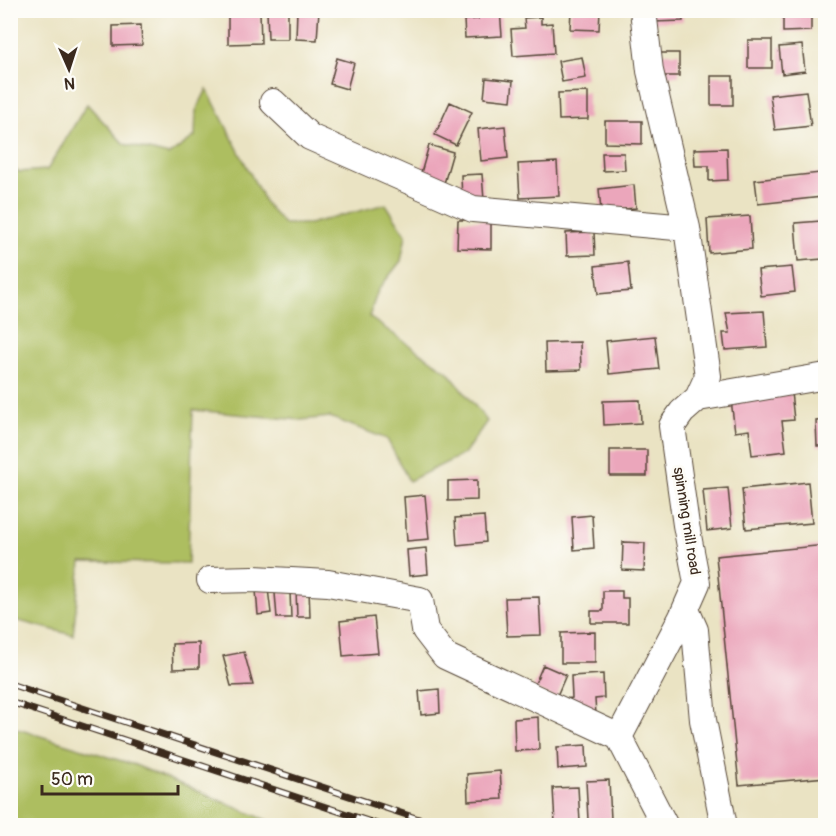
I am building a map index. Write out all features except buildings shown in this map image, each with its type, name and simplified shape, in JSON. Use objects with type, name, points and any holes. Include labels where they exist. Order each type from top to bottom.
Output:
[{"type":"street","points":[[643,10],[650,71],[687,228],[708,376],[698,398]]},
{"type":"street","points":[[273,102],[310,137],[473,209],[687,228]]},
{"type":"street","points":[[698,398],[825,376]]},
{"type":"street","name":"spinning mill road","points":[[619,737],[652,677],[697,583],[672,426],[682,412],[698,398]]},
{"type":"street","points":[[210,580],[254,579],[328,583],[420,600],[425,630],[445,656],[619,737],[665,825]]},
{"type":"street","points":[[682,617],[687,612],[695,630],[703,720],[724,825]]},
{"type":"green space","points":[[207,89],[266,204],[284,224],[309,224],[386,204],[406,235],[401,261],[378,290],[369,317],[448,372],[487,421],[464,454],[409,481],[387,439],[330,417],[301,420],[193,410],[188,563],[81,562],[73,635],[11,619],[11,167],[19,172],[47,170],[87,104],[124,144],[169,155],[195,136],[196,111]]},
{"type":"green space","points":[[11,727],[135,765],[278,825],[11,825]]},
{"type":"railway","points":[[10,684],[440,826]]},
{"type":"railway","points":[[10,702],[383,826]]}]
